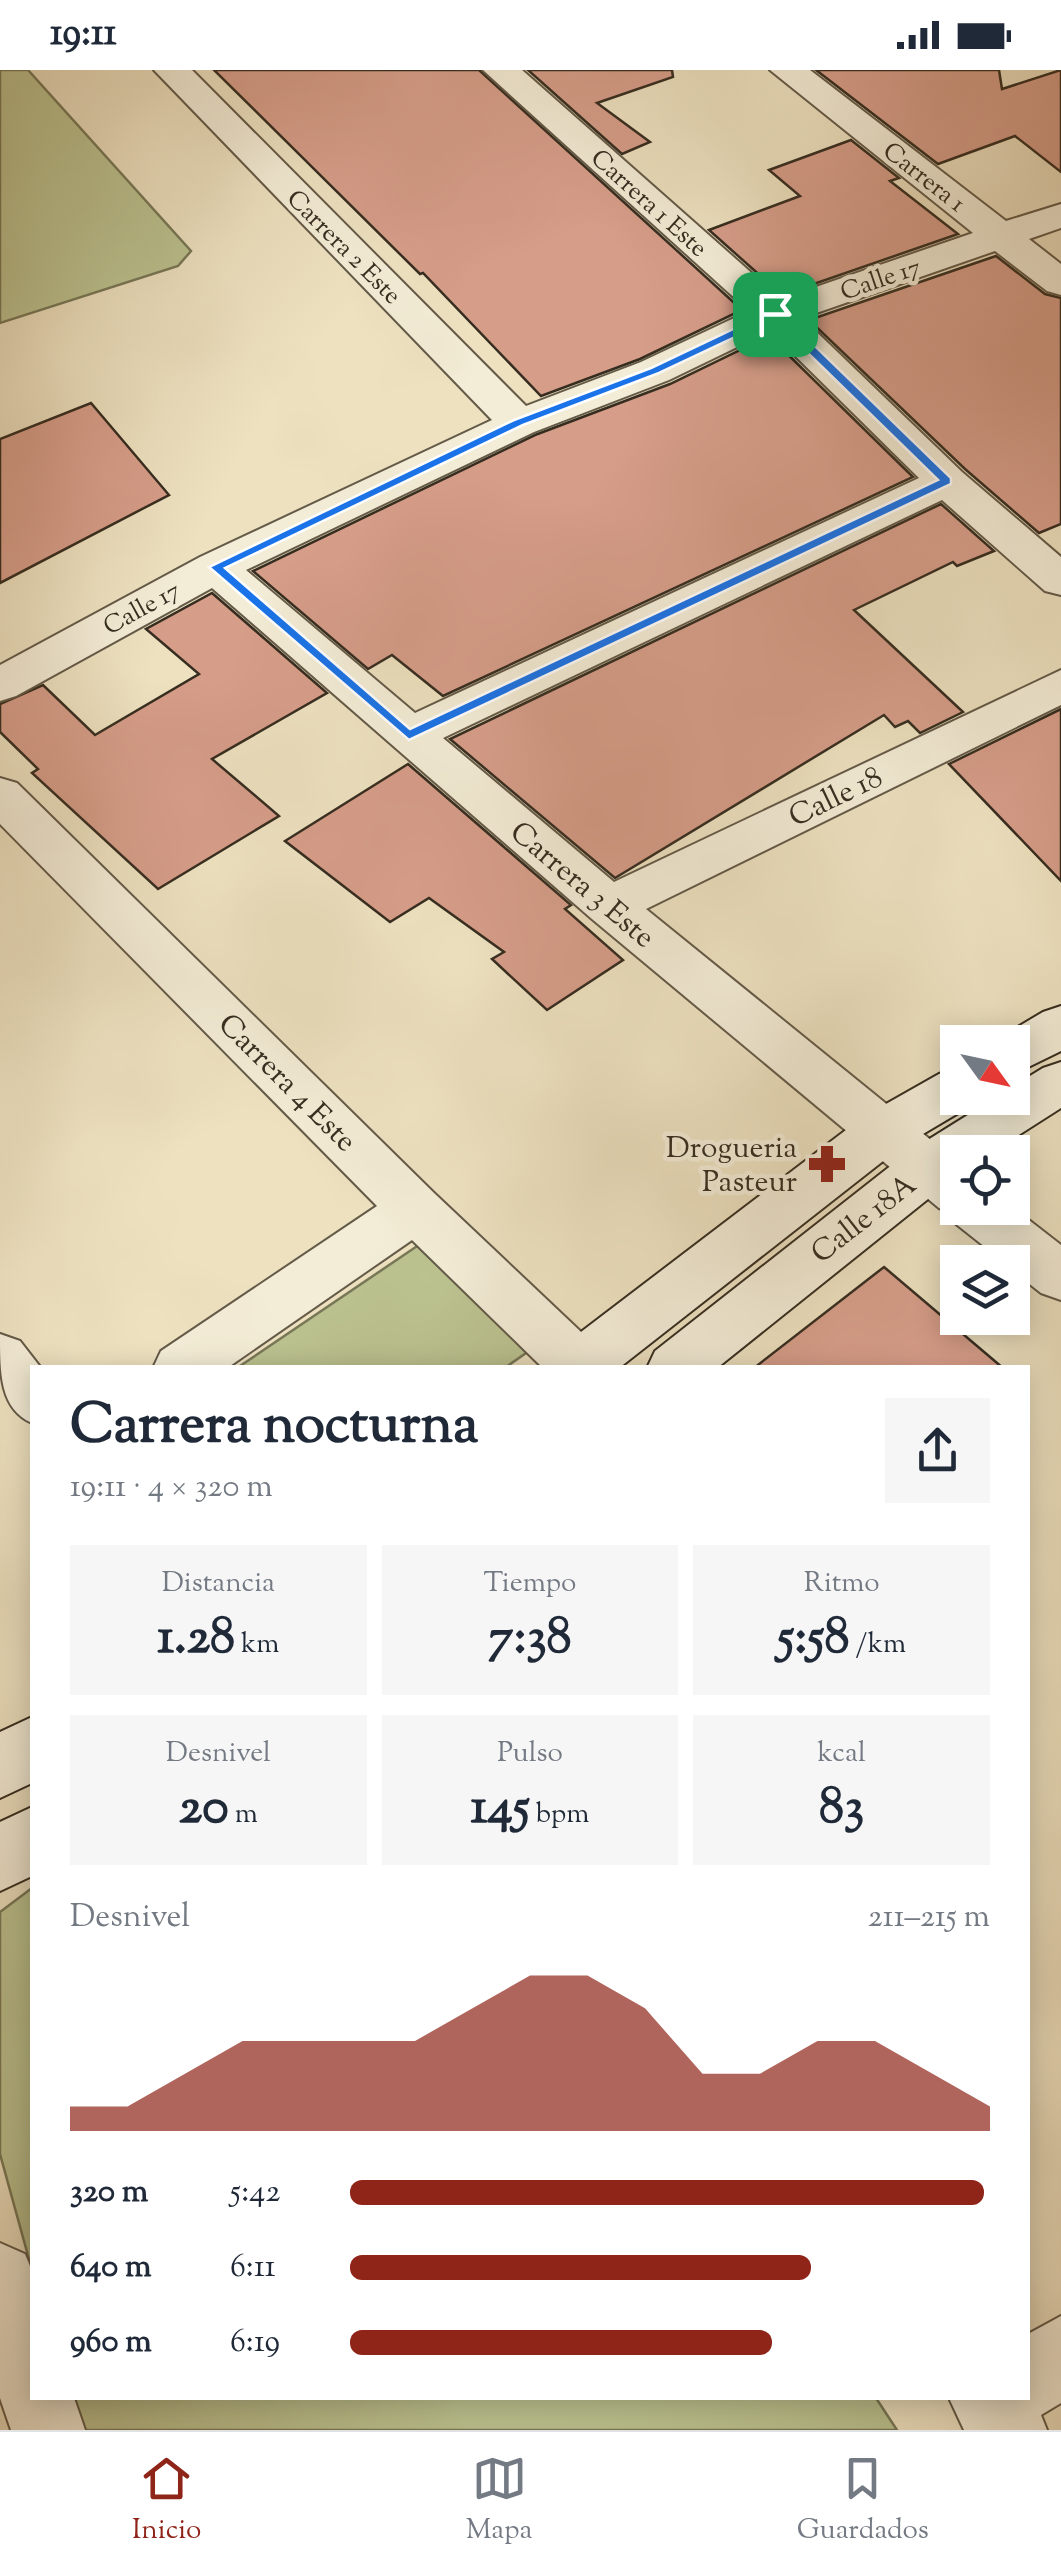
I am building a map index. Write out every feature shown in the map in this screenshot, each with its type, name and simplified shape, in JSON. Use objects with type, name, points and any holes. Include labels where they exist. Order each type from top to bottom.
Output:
[{"type":"street","name":"Carrera 2 Este","points":[[172,70],[519,423]]},
{"type":"street","name":"Carrera 1 Este","points":[[501,70],[775,314],[946,481],[1061,581]]},
{"type":"street","name":"Carrera 1","points":[[788,70],[1061,283]]},
{"type":"street","name":"Calle 17","points":[[0,685],[216,567],[519,423],[655,371],[775,314],[1061,216]]},
{"type":"street","points":[[409,736],[946,481]]},
{"type":"street","name":"Carrera 3 Este","points":[[216,567],[609,906],[940,1178]]},
{"type":"street","name":"Calle 18","points":[[609,906],[1061,686]]},
{"type":"street","name":"Carrera 4 Este","points":[[0,795],[576,1365]]},
{"type":"street","points":[[1030,1044],[1061,1026]]},
{"type":"street","name":"Calle 18A","points":[[997,1135],[1061,1082]]},
{"type":"street","name":"Calle 18A","points":[[578,1365],[882,1132],[940,1098]]},
{"type":"street","name":"Calle 18A","points":[[679,1365],[940,1181]]},
{"type":"street","points":[[185,1365],[416,1209]]},
{"type":"street","points":[[996,1225],[1061,1277]]},
{"type":"street","points":[[0,1358],[30,1396]]},
{"type":"street","points":[[0,1768],[30,1748]]},
{"type":"street","points":[[0,1860],[30,1839]]},
{"type":"street","points":[[0,2279],[30,2376]]},
{"type":"street","points":[[1030,2381],[1061,2352]]},
{"type":"street","points":[[39,2400],[48,2430]]},
{"type":"green space","points":[[0,70],[28,70],[191,251],[178,266],[0,323]]},
{"type":"green space","points":[[429,1238],[536,1346],[509,1365],[241,1365]]},
{"type":"green space","points":[[30,1890],[30,2263],[0,2154],[0,1912]]},
{"type":"green space","points":[[71,2400],[877,2400],[897,2430],[79,2430]]},
{"type":"building","points":[[214,70],[479,70],[742,310],[640,359],[541,396],[423,273]]},
{"type":"building","points":[[528,70],[672,70],[673,77],[597,103],[650,142],[622,154]]},
{"type":"building","points":[[816,70],[999,70],[1002,89],[1061,70],[1061,172],[1015,136],[938,164]]},
{"type":"building","points":[[851,140],[899,178],[890,181],[958,234],[782,295],[709,230],[800,196],[769,170]]},
{"type":"building","points":[[996,256],[1045,294],[1061,298],[1061,524],[1039,533],[965,469],[809,320]]},
{"type":"building","points":[[769,336],[913,477],[443,696],[392,655],[368,669],[253,571],[535,435],[670,384]]},
{"type":"building","points":[[91,403],[169,495],[0,583],[0,439]]},
{"type":"building","points":[[941,504],[994,551],[957,566],[953,562],[854,610],[963,712],[920,733],[908,721],[895,727],[884,715],[615,878],[450,739]]},
{"type":"building","points":[[212,593],[327,693],[212,759],[279,816],[158,889],[32,773],[38,769],[0,732],[0,704],[43,685],[95,735],[199,674],[146,629]]},
{"type":"building","points":[[1061,709],[1061,881],[949,764]]},
{"type":"building","points":[[408,764],[571,905],[565,909],[623,960],[547,1010],[492,959],[504,952],[429,898],[390,922],[285,841]]},
{"type":"building","points":[[884,1267],[940,1315],[940,1335],[964,1335],[999,1365],[758,1365]]},
{"type":"place","name":"Drogueria Pasteur","points":[[827,1164]]},
{"type":"route","points":[[775,314],[946,481],[409,736],[216,567],[519,423],[655,371],[775,314]]}]
